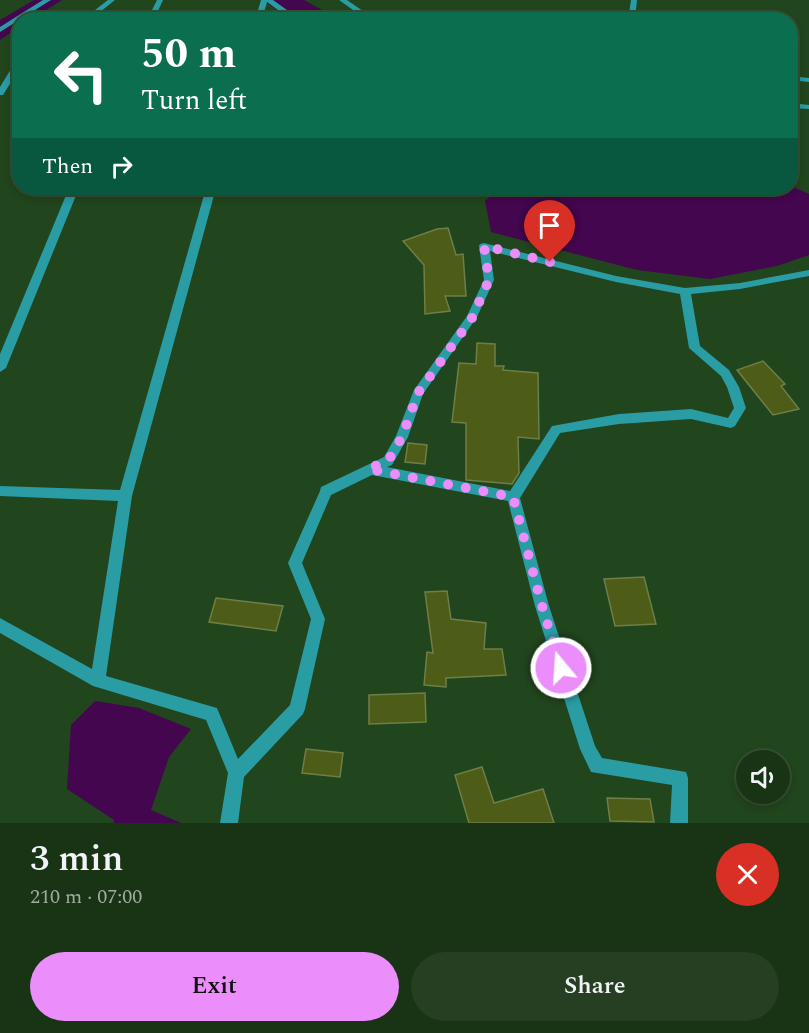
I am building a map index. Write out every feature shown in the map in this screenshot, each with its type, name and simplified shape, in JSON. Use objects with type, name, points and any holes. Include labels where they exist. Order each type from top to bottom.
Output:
[{"type":"street","points":[[29,12],[48,0]]},
{"type":"street","points":[[96,12],[112,0]]},
{"type":"street","points":[[268,0],[286,12]]},
{"type":"street","points":[[342,0],[361,12]]},
{"type":"street","points":[[0,93],[12,76]]},
{"type":"street","points":[[0,368],[71,195]]},
{"type":"street","points":[[98,681],[125,495],[209,195]]},
{"type":"street","points":[[236,772],[297,709],[318,619],[295,563],[326,491],[388,461],[402,437],[418,393],[472,318],[489,280],[484,246],[616,279],[686,291],[740,286],[809,273]]},
{"type":"street","points":[[679,823],[680,778],[597,766],[588,749],[542,606],[513,497],[556,429],[619,419],[691,414],[731,423],[740,408],[734,387],[725,370],[695,348],[686,291]]},
{"type":"street","points":[[368,469],[513,497]]},
{"type":"street","points":[[0,491],[125,495]]},
{"type":"street","points":[[0,624],[98,681],[211,714],[236,772],[229,823]]},
{"type":"shaded area","points":[[34,0],[62,0],[43,12],[14,12]]},
{"type":"shaded area","points":[[261,0],[304,0],[325,12],[282,12]]},
{"type":"shaded area","points":[[12,13],[12,32],[0,40],[0,20]]},
{"type":"shaded area","points":[[798,189],[809,194],[809,255],[777,266],[710,279],[637,270],[491,232],[485,201],[492,195],[798,195]]},
{"type":"shaded area","points":[[95,701],[139,708],[191,729],[169,757],[151,810],[181,823],[114,823],[114,820],[67,789],[71,725]]},
{"type":"building","points":[[448,228],[456,255],[463,254],[466,296],[445,296],[450,311],[425,314],[424,265],[403,241],[437,229]]},
{"type":"building","points":[[477,343],[495,344],[495,366],[504,366],[503,370],[538,373],[539,439],[518,437],[519,473],[512,484],[466,480],[466,423],[452,422],[459,363],[476,364]]},
{"type":"building","points":[[763,361],[785,384],[781,386],[799,409],[773,415],[737,370]]},
{"type":"building","points":[[408,443],[427,445],[425,464],[405,462]]},
{"type":"building","points":[[644,577],[656,624],[615,626],[604,579]]},
{"type":"building","points":[[447,591],[451,619],[486,623],[484,649],[502,649],[506,675],[446,678],[446,687],[424,685],[427,652],[433,653],[425,592]]},
{"type":"building","points":[[216,598],[283,606],[276,631],[209,622]]},
{"type":"building","points":[[425,693],[426,722],[369,724],[369,695]]},
{"type":"building","points":[[306,749],[343,753],[340,777],[302,773]]},
{"type":"building","points":[[482,767],[494,803],[543,789],[554,823],[469,823],[455,775]]},
{"type":"building","points":[[607,798],[650,799],[654,822],[610,821]]},
{"type":"route","points":[[550,262],[484,246],[489,280],[472,318],[418,393],[402,437],[388,461],[368,469],[513,497],[561,668]]}]
